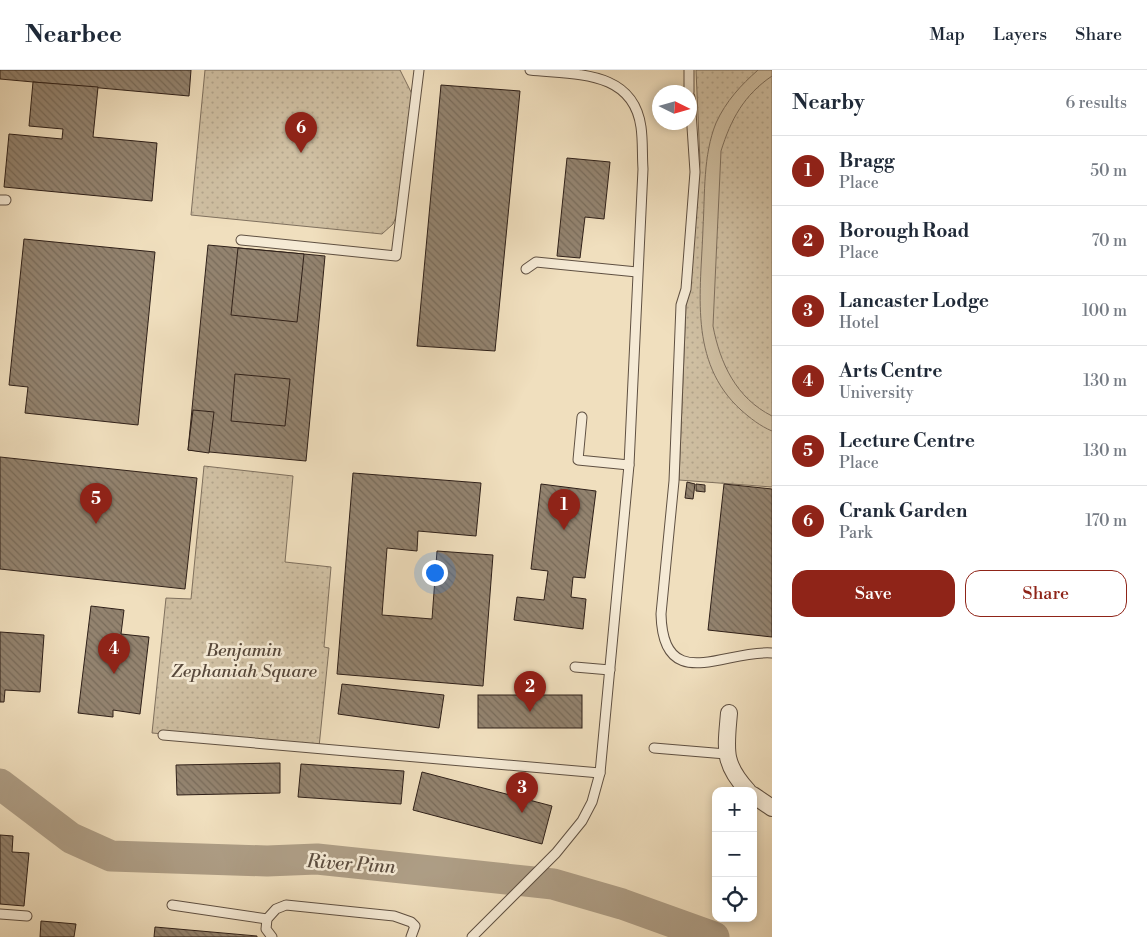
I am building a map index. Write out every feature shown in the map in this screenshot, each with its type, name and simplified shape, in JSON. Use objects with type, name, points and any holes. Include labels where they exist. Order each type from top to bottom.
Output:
[{"type":"street","points":[[729,713],[726,754],[730,767],[745,787]]},
{"type":"street","points":[[757,798],[772,808]]},
{"type":"lane","points":[[241,240],[396,256],[419,70]]},
{"type":"lane","points":[[472,937],[556,853],[586,815],[600,773],[629,465],[643,169],[641,126],[635,104],[620,85],[602,78],[530,70]]},
{"type":"lane","points":[[689,70],[689,85]]},
{"type":"lane","points":[[692,130],[695,172],[686,289],[682,305],[674,481],[661,614],[661,633],[667,648],[677,657],[689,662],[701,664],[748,654],[772,653]]},
{"type":"lane","points":[[526,269],[536,262],[638,272]]},
{"type":"lane","points":[[582,417],[578,460],[629,465]]},
{"type":"lane","points":[[575,667],[610,670]]},
{"type":"lane","points":[[163,735],[600,773]]},
{"type":"lane","points":[[654,748],[726,754]]},
{"type":"lane","points":[[172,905],[267,919]]},
{"type":"lane","points":[[272,937],[266,929],[267,919],[276,909],[286,906],[394,916],[415,926],[411,937]]},
{"type":"lane","points":[[0,914],[27,916]]},
{"type":"green space","points":[[205,70],[400,70],[412,94],[398,212],[393,224],[382,234],[191,215]]},
{"type":"green space","points":[[696,70],[772,70],[772,487],[679,480],[686,304],[690,291],[700,162]]},
{"type":"green space","points":[[758,70],[772,70],[772,76],[762,83],[746,100],[729,128],[721,151],[713,326],[725,366],[739,389],[749,400],[772,416],[772,431],[755,422],[741,410],[724,391],[712,370],[705,348],[701,325],[700,301],[705,175],[712,135],[720,115],[729,101]]},
{"type":"green space","name":"Benjamin Zephaniah Square","points":[[204,466],[293,476],[285,562],[331,567],[324,647],[329,648],[319,747],[152,733],[166,598],[191,599]]},
{"type":"building","points":[[0,70],[191,70],[189,96],[0,79]]},
{"type":"building","points":[[33,82],[98,87],[93,137],[157,143],[152,201],[4,187],[9,134],[62,139],[63,129],[29,126]]},
{"type":"building","points":[[441,85],[520,91],[495,351],[417,346]]},
{"type":"building","points":[[567,158],[610,162],[604,219],[585,217],[580,258],[557,256]]},
{"type":"building","points":[[24,239],[155,252],[138,425],[25,413],[28,387],[9,385]]},
{"type":"building","points":[[208,245],[325,256],[306,461],[188,450]]},
{"type":"building","points":[[238,248],[304,254],[297,322],[231,315]]},
{"type":"building","points":[[235,374],[290,379],[285,426],[231,421]]},
{"type":"building","points":[[193,410],[214,412],[209,453],[188,450]]},
{"type":"building","points":[[0,457],[197,478],[185,589],[0,569]]},
{"type":"building","points":[[353,473],[481,483],[476,536],[418,531],[417,551],[387,548],[382,615],[432,619],[437,551],[493,555],[483,686],[337,674]]},
{"type":"building","points":[[687,482],[695,484],[693,499],[685,498]]},
{"type":"building","points":[[541,484],[596,491],[585,578],[573,577],[571,597],[586,599],[583,629],[514,620],[517,597],[544,600],[548,571],[531,569]]},
{"type":"building","points":[[696,484],[705,485],[705,492],[696,491]]},
{"type":"building","points":[[724,484],[772,489],[772,637],[708,630]]},
{"type":"building","points":[[91,606],[124,610],[121,634],[149,637],[140,714],[113,710],[113,717],[78,713]]},
{"type":"building","points":[[0,632],[44,635],[40,692],[5,690],[4,702],[0,702]]},
{"type":"building","points":[[342,684],[444,695],[439,728],[338,714]]},
{"type":"building","points":[[478,695],[582,695],[582,728],[478,728]]},
{"type":"building","points":[[280,763],[280,793],[177,795],[176,765]]},
{"type":"building","points":[[301,764],[404,771],[401,804],[298,797]]},
{"type":"building","points":[[422,772],[552,806],[542,844],[413,810]]},
{"type":"building","points":[[0,835],[13,836],[12,852],[29,853],[24,906],[0,904]]},
{"type":"building","points":[[41,921],[76,924],[74,937],[40,937]]},
{"type":"building","points":[[155,927],[257,936],[257,937],[154,937]]},
{"type":"waterway","name":"River Pinn","points":[[0,784],[71,838],[111,856],[267,861],[317,859],[553,884],[622,904],[714,937]]},
{"type":"place","name":"Crank Garden","points":[[301,153]]},
{"type":"place","name":"Lecture Centre","points":[[96,524]]},
{"type":"place","name":"Bragg","points":[[564,530]]},
{"type":"place","name":"Arts Centre","points":[[114,674]]},
{"type":"place","name":"Borough Road","points":[[530,712]]},
{"type":"place","name":"Lancaster Lodge","points":[[522,813]]}]
